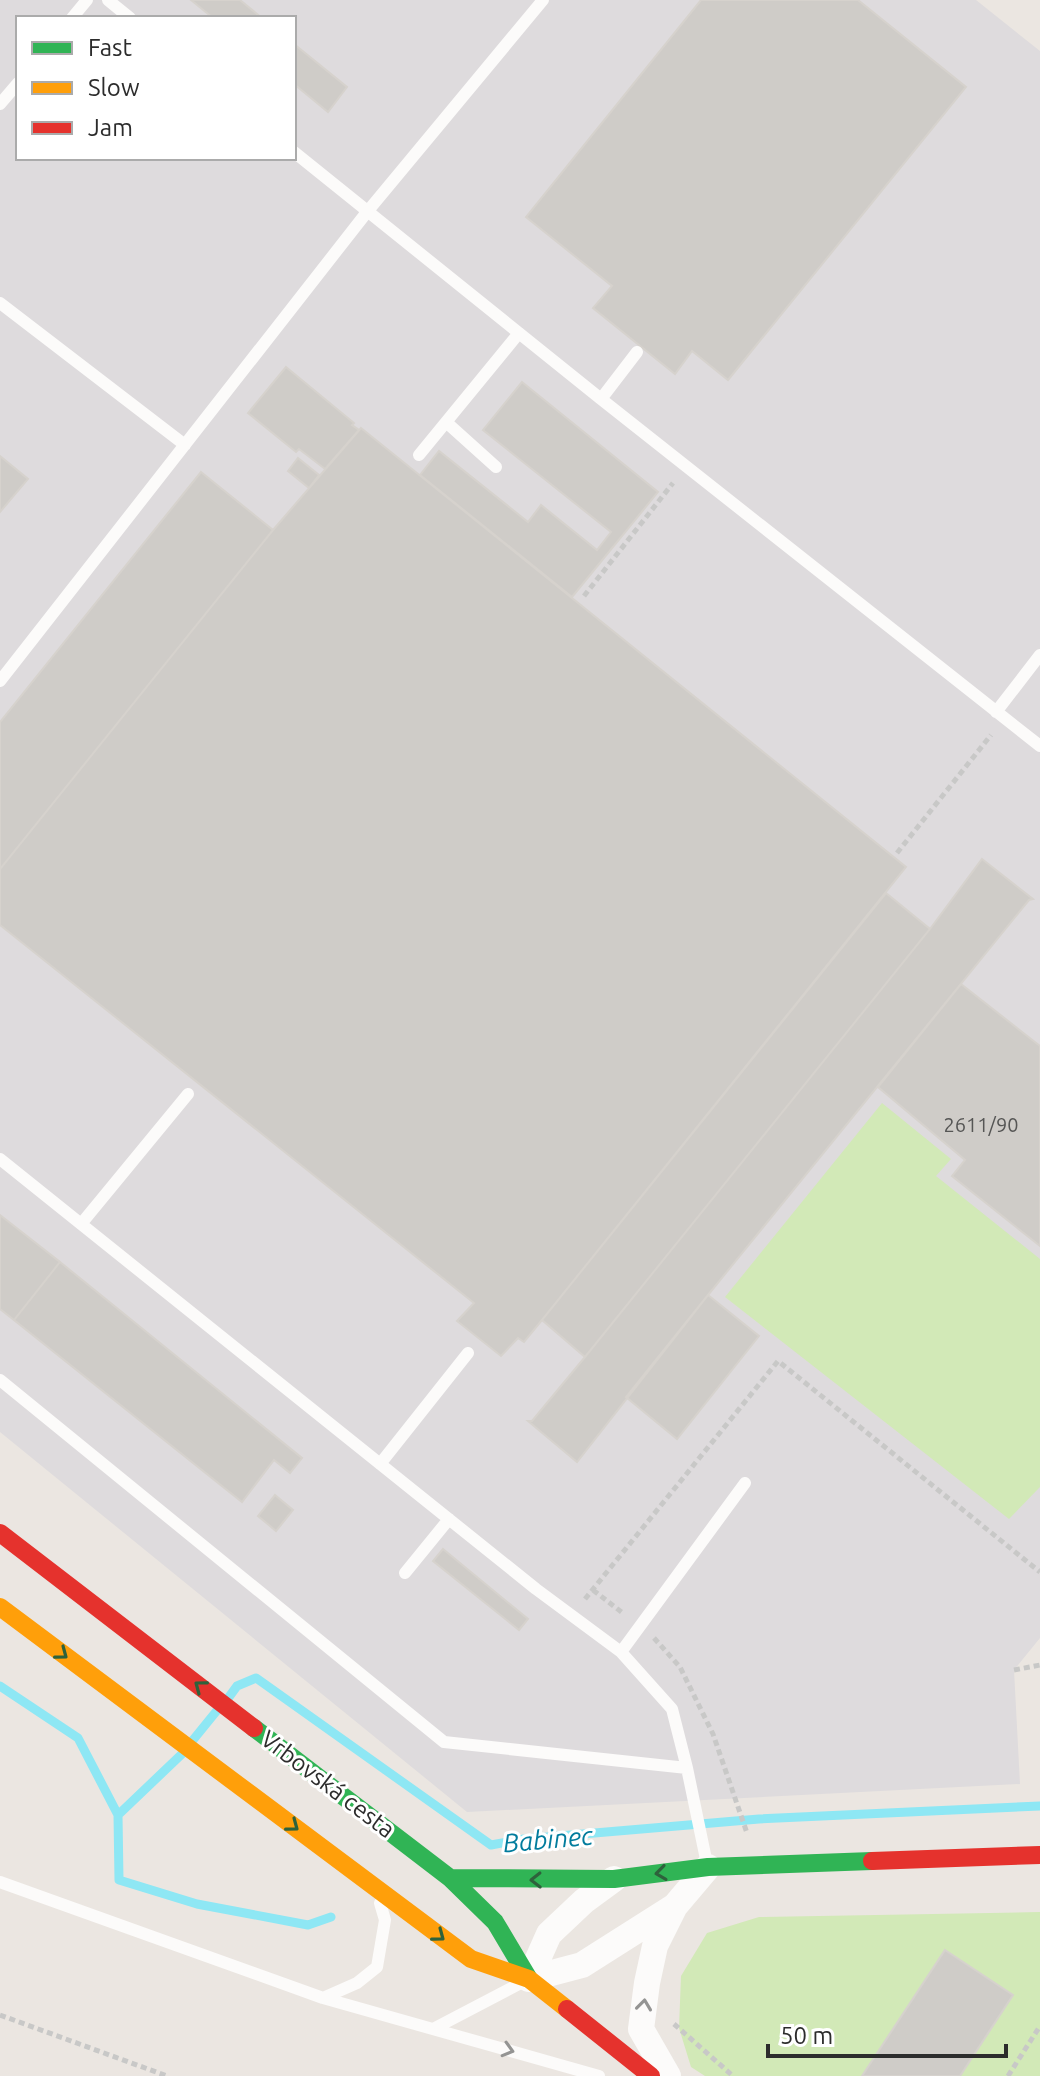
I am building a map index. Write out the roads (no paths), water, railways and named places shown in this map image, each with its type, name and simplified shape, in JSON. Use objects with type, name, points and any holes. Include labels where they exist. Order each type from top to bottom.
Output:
[{"type":"main road","name":"Vrbovská cesta","points":[[0,1533],[450,1878],[495,1922],[529,1979]]},
{"type":"main road","points":[[0,1607],[471,1959],[529,1979],[651,2076]]},
{"type":"main road","points":[[450,1878],[614,1879],[708,1867],[1040,1855]]},
{"type":"street","points":[[668,2076],[641,2029],[647,1983],[655,1946],[675,1906],[708,1867]]},
{"type":"street","points":[[529,1979],[549,1934],[584,1901],[614,1879]]},
{"type":"street","points":[[529,1979],[582,1965],[675,1906]]},
{"type":"lane","points":[[74,16],[87,0]]},
{"type":"lane","points":[[108,0],[128,16]]},
{"type":"lane","points":[[0,681],[367,212],[543,0]]},
{"type":"lane","points":[[0,104],[16,85]]},
{"type":"lane","points":[[296,154],[1040,746]]},
{"type":"lane","points":[[0,303],[185,445]]},
{"type":"lane","points":[[419,455],[519,333]]},
{"type":"lane","points":[[601,399],[637,352]]},
{"type":"lane","points":[[446,422],[496,467]]},
{"type":"lane","points":[[1000,715],[1040,655]]},
{"type":"lane","points":[[81,1224],[188,1094]]},
{"type":"lane","points":[[0,1159],[449,1519],[621,1652],[672,1709],[708,1867]]},
{"type":"lane","points":[[380,1464],[468,1353]]},
{"type":"lane","points":[[0,1380],[444,1742],[687,1768]]},
{"type":"lane","points":[[621,1652],[745,1483]]},
{"type":"lane","points":[[405,1573],[449,1519]]},
{"type":"lane","points":[[0,1882],[323,1998],[599,2076]]},
{"type":"lane","points":[[323,1998],[357,1983],[377,1967],[385,1920],[377,1889]]},
{"type":"lane","points":[[433,2029],[529,1979]]},
{"type":"waterway","name":"Babinec","points":[[229,1697],[237,1686],[256,1678],[491,1845],[524,1839],[759,1819],[1040,1806]]},
{"type":"waterway","name":"Babinec","points":[[0,1686],[78,1738],[118,1815],[119,1880],[197,1904],[308,1925],[331,1917]]},
{"type":"waterway","name":"Babinec","points":[[193,1740],[219,1708]]},
{"type":"waterway","name":"Babinec","points":[[118,1815],[184,1752]]}]
